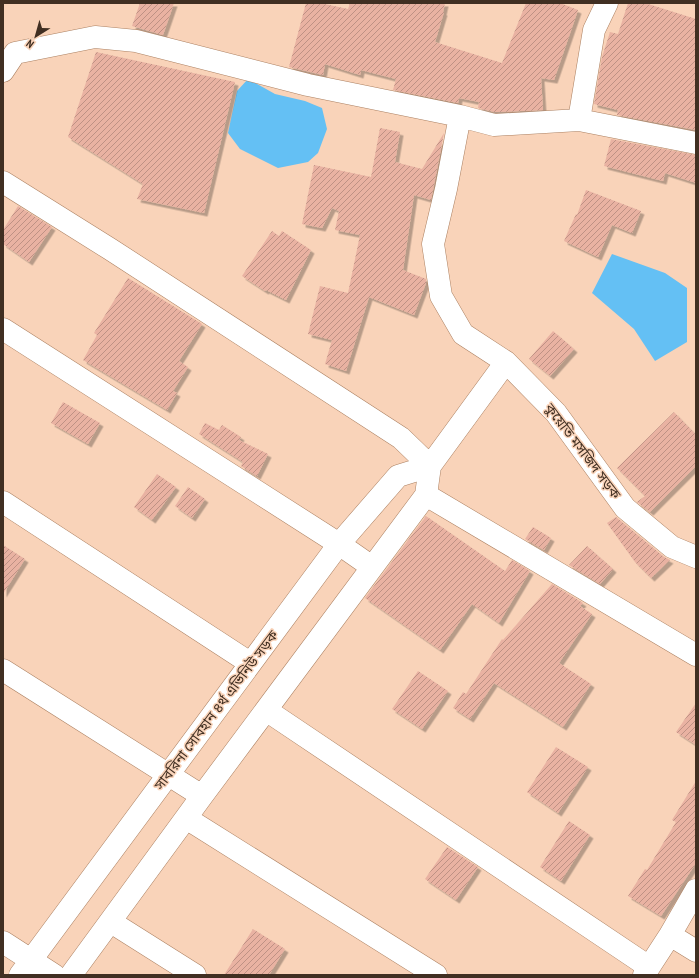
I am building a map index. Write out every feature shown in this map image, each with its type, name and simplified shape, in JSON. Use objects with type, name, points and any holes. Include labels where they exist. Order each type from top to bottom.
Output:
[{"type":"street","points":[[579,120],[594,30],[606,3]]},
{"type":"street","points":[[3,71],[15,53],[95,37],[136,41],[308,85],[494,124],[579,120],[696,143]]},
{"type":"street","name":"কুয়েতি মসজিদ সড়ক","points":[[460,116],[446,189],[433,244],[441,296],[462,334],[506,362],[556,413],[625,508],[672,546],[696,557]]},
{"type":"street","points":[[3,182],[110,249],[401,438],[430,466]]},
{"type":"street","points":[[3,329],[372,567]]},
{"type":"street","points":[[71,975],[426,495],[430,466],[506,362]]},
{"type":"street","name":"সাবরিনা সোবহান ৪র্থ এভিনিউ সড়ক","points":[[25,968],[338,544],[398,476],[430,466]]},
{"type":"street","points":[[426,495],[696,655]]},
{"type":"street","points":[[3,502],[250,664]]},
{"type":"street","points":[[3,670],[202,796]]},
{"type":"street","points":[[266,710],[647,971],[696,890]]},
{"type":"street","points":[[186,818],[436,975]]},
{"type":"street","points":[[111,922],[195,975]]},
{"type":"street","points":[[670,935],[696,952]]},
{"type":"street","points":[[3,942],[25,968],[54,975]]},
{"type":"water","points":[[248,79],[275,94],[305,101],[322,108],[327,129],[318,153],[308,162],[278,168],[240,149],[228,133],[237,91]]},
{"type":"water","points":[[612,254],[665,273],[687,288],[687,342],[655,361],[634,329],[592,293]]},
{"type":"building","points":[[140,3],[174,3],[163,35],[132,26]]},
{"type":"building","points":[[306,3],[320,3],[348,9],[350,3],[445,3],[444,12],[435,42],[502,63],[526,3],[560,3],[578,10],[554,80],[541,78],[543,110],[495,112],[478,108],[479,102],[459,98],[458,103],[393,90],[396,79],[361,70],[360,75],[325,64],[323,75],[289,67]]},
{"type":"building","points":[[628,3],[645,3],[696,19],[696,130],[617,115],[618,110],[594,104],[602,57],[610,32],[618,34]]},
{"type":"building","points":[[96,52],[235,82],[204,213],[137,199],[143,184],[68,137]]},
{"type":"building","points":[[380,128],[400,132],[395,162],[422,169],[444,133],[431,200],[414,195],[403,270],[426,279],[426,283],[414,315],[369,297],[346,371],[325,364],[332,340],[308,334],[320,286],[348,293],[360,235],[335,230],[339,211],[332,208],[322,228],[302,224],[314,165],[371,177]]},
{"type":"building","points":[[611,139],[696,155],[696,183],[665,173],[663,181],[604,166]]},
{"type":"building","points":[[586,190],[641,211],[632,233],[612,225],[598,257],[564,241],[576,214],[577,215]]},
{"type":"building","points":[[18,206],[52,227],[29,262],[3,244],[3,230]]},
{"type":"building","points":[[272,231],[279,236],[282,231],[311,250],[286,300],[266,290],[265,291],[242,276]]},
{"type":"building","points":[[128,278],[202,324],[179,361],[188,367],[173,391],[177,393],[167,410],[83,360],[97,335],[94,333]]},
{"type":"building","points":[[553,331],[574,349],[550,376],[529,359]]},
{"type":"building","points":[[63,402],[100,423],[88,444],[51,423]]},
{"type":"building","points":[[674,412],[696,435],[696,466],[650,512],[637,502],[645,496],[617,468]]},
{"type":"building","points":[[205,423],[219,430],[222,425],[241,437],[239,440],[268,454],[257,476],[241,466],[243,462],[199,434]]},
{"type":"building","points":[[157,474],[176,487],[152,520],[134,507]]},
{"type":"building","points":[[188,487],[205,499],[192,518],[175,506]]},
{"type":"building","points":[[426,516],[505,571],[512,560],[530,571],[499,623],[472,604],[440,650],[365,598]]},
{"type":"building","points":[[616,517],[664,557],[670,560],[651,578],[635,562],[607,523]]},
{"type":"building","points":[[533,527],[551,538],[544,550],[525,539]]},
{"type":"building","points":[[3,545],[25,559],[3,594]]},
{"type":"building","points":[[587,546],[613,569],[600,584],[569,565]]},
{"type":"building","points":[[552,584],[583,603],[580,606],[592,614],[559,663],[591,684],[563,727],[494,683],[470,719],[453,708],[463,692],[466,694],[502,639],[503,640]]},
{"type":"building","points":[[418,671],[448,691],[422,729],[392,709]]},
{"type":"building","points":[[696,703],[696,745],[676,732]]},
{"type":"building","points":[[556,747],[588,767],[558,813],[527,792]]},
{"type":"building","points":[[696,781],[696,863],[661,916],[628,896],[645,869],[647,870],[676,822],[672,820]]},
{"type":"building","points":[[569,821],[590,835],[561,881],[540,867]]},
{"type":"building","points":[[447,847],[478,867],[456,900],[425,879]]},
{"type":"building","points":[[253,929],[285,949],[269,975],[224,975]]}]
